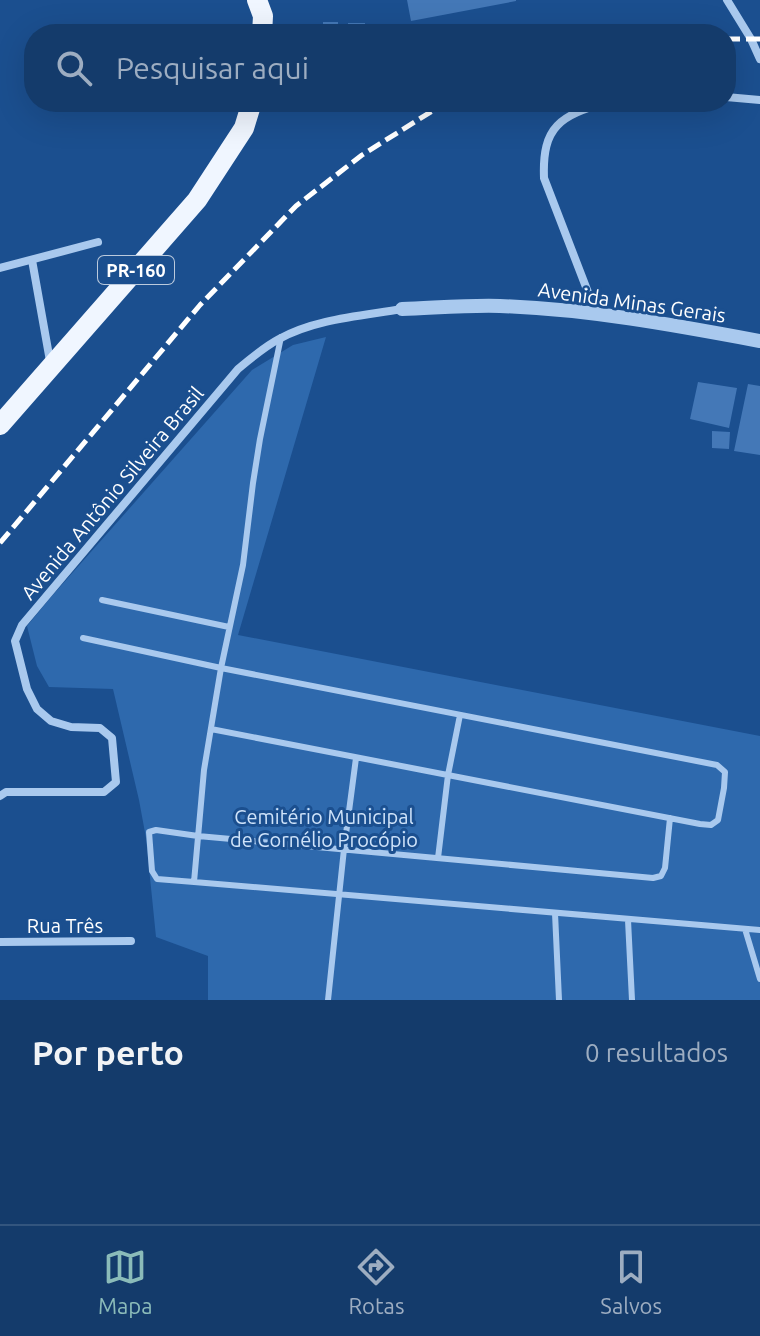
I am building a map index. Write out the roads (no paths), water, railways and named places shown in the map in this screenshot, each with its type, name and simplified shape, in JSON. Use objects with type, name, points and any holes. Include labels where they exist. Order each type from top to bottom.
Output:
[{"type":"main road","points":[[257,0],[263,24]]},
{"type":"main road","name":"PR-160","points":[[0,425],[197,200],[244,128],[249,112]]},
{"type":"street","points":[[727,0],[760,59]]},
{"type":"street","points":[[736,98],[760,100]]},
{"type":"street","points":[[576,112],[560,122],[548,137],[543,158],[544,178],[596,313]]},
{"type":"street","points":[[0,268],[98,242]]},
{"type":"street","points":[[32,260],[51,367]]},
{"type":"street","name":"Avenida Minas Gerais","points":[[402,309],[498,306],[596,313],[760,341]]},
{"type":"street","name":"Avenida Antônio Silveira Brasil","points":[[0,796],[6,792],[104,792],[116,782],[112,738],[100,728],[71,727],[51,721],[37,709],[27,689],[15,641],[22,625],[238,369],[281,337],[321,323],[402,309]]},
{"type":"street","name":"Rua Três","points":[[0,942],[131,941]]},
{"type":"lane","points":[[194,882],[204,770],[243,565],[253,483],[281,337]]},
{"type":"lane","points":[[102,600],[229,627]]},
{"type":"lane","points":[[83,638],[717,765],[725,772],[724,788],[718,820],[711,825],[211,729]]},
{"type":"lane","points":[[438,858],[448,775],[460,715]]},
{"type":"lane","points":[[328,1000],[356,758]]},
{"type":"lane","points":[[670,818],[665,868],[661,876],[653,878],[156,830],[149,832],[152,871],[157,879],[760,930]]},
{"type":"lane","points":[[555,913],[559,1000]]},
{"type":"lane","points":[[628,920],[632,1000]]},
{"type":"lane","points":[[745,929],[760,979]]},
{"type":"railway","points":[[736,39],[760,39]]},
{"type":"railway","points":[[0,543],[200,305],[296,206],[362,155],[431,112]]},
{"type":"park label","name":"Cemitério Municipal de Cornélio Procópio","points":[[324,828]]}]
